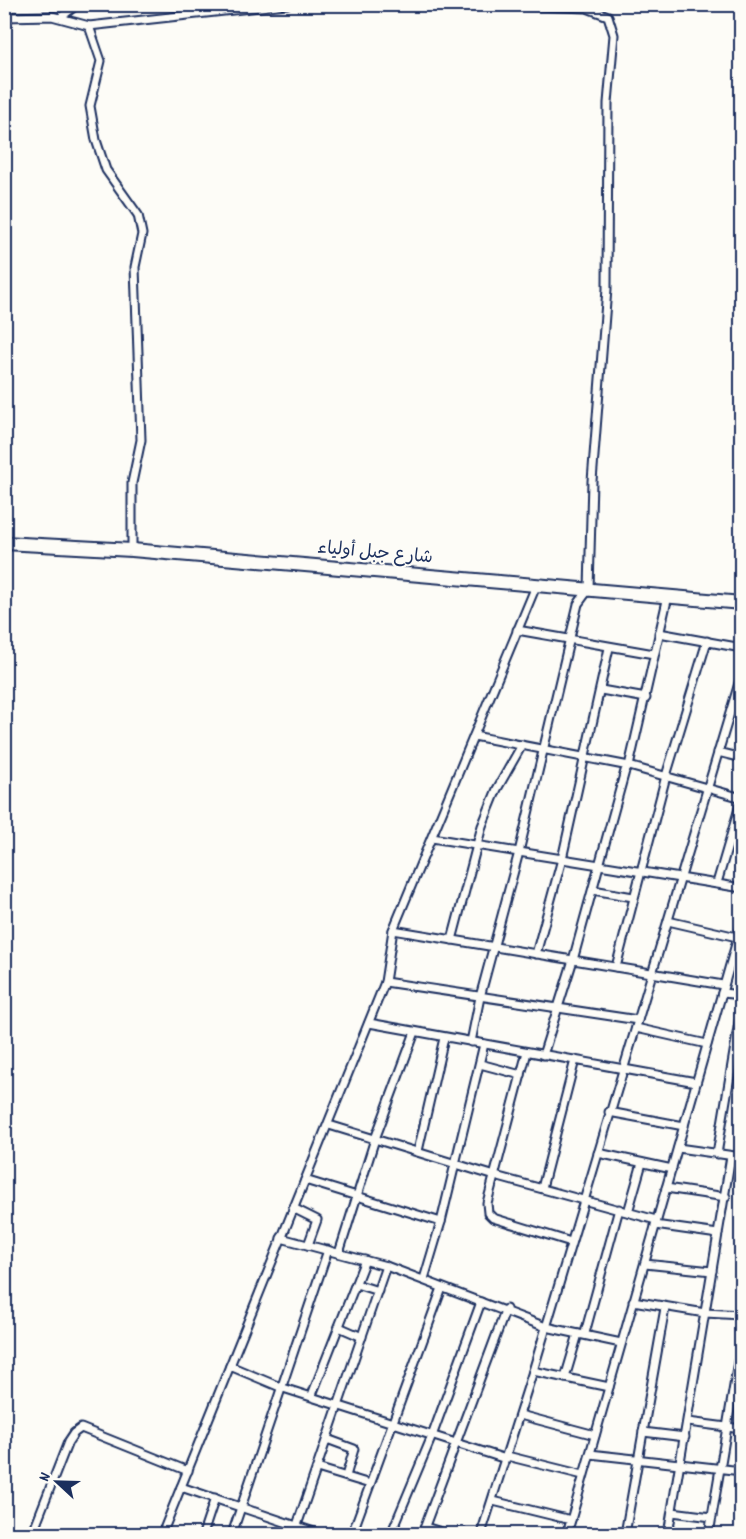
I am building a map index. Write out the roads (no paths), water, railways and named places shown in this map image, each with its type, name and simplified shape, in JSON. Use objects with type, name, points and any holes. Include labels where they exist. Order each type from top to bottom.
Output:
[{"type":"highway","name":"شارع جبل أولياء","points":[[4,543],[132,550],[741,603]]},
{"type":"street","points":[[61,17],[78,4]]},
{"type":"street","points":[[4,17],[61,17],[89,26],[286,4]]},
{"type":"street","points":[[471,1042],[578,604],[589,589],[592,481],[607,289],[608,103],[614,35],[608,16],[587,8],[479,4]]},
{"type":"street","points":[[89,26],[101,61],[90,106],[96,140],[106,171],[138,215],[142,234],[135,267],[141,440],[132,483],[132,550]]},
{"type":"street","points":[[162,1534],[385,982],[393,930],[536,586]]},
{"type":"street","points":[[543,1055],[573,960],[625,771],[629,766],[668,596]]},
{"type":"street","points":[[517,630],[609,648],[654,654]]},
{"type":"street","points":[[659,633],[741,648]]},
{"type":"street","points":[[616,967],[666,776],[707,642]]},
{"type":"street","points":[[536,954],[562,859],[609,648]]},
{"type":"street","points":[[481,1534],[520,1415],[741,673]]},
{"type":"street","points":[[601,690],[646,698]]},
{"type":"street","points":[[474,736],[629,766],[741,798],[717,883]]},
{"type":"street","points":[[452,940],[478,844],[497,789],[522,745]]},
{"type":"street","points":[[718,752],[741,758]]},
{"type":"street","points":[[432,838],[741,888]]},
{"type":"street","points":[[593,890],[633,897]]},
{"type":"street","points":[[668,921],[737,937]]},
{"type":"street","points":[[567,1534],[741,925]]},
{"type":"street","points":[[393,930],[653,972],[741,995]]},
{"type":"street","points":[[385,982],[556,1008],[637,1024],[707,1044]]},
{"type":"street","points":[[717,1154],[741,1004]]},
{"type":"street","points":[[369,1023],[696,1082]]},
{"type":"street","points":[[339,1253],[375,1139],[415,1032]]},
{"type":"street","points":[[418,1151],[444,1038]]},
{"type":"street","points":[[424,1279],[456,1164],[484,1044]]},
{"type":"street","points":[[527,1052],[487,1203],[488,1213],[493,1218],[571,1242]]},
{"type":"street","points":[[542,1188],[575,1060]]},
{"type":"street","points":[[480,1064],[521,1075]]},
{"type":"street","points":[[609,1112],[684,1126]]},
{"type":"street","points":[[329,1125],[495,1176],[619,1209],[656,1222],[718,1234]]},
{"type":"street","points":[[678,1148],[741,1157]]},
{"type":"street","points":[[598,1153],[672,1169]]},
{"type":"street","points":[[668,1534],[726,1197],[731,1156]]},
{"type":"street","points":[[628,1212],[642,1163]]},
{"type":"street","points":[[304,1180],[441,1222]]},
{"type":"street","points":[[666,1188],[726,1197]]},
{"type":"street","points":[[293,1208],[316,1218],[308,1245]]},
{"type":"street","points":[[565,1378],[582,1334],[619,1209]]},
{"type":"street","points":[[281,1238],[386,1266],[546,1327],[621,1343]]},
{"type":"street","points":[[232,1534],[328,1250]]},
{"type":"street","points":[[312,1395],[364,1260]]},
{"type":"street","points":[[645,1264],[712,1271]]},
{"type":"street","points":[[294,1534],[386,1266]]},
{"type":"street","points":[[356,1284],[378,1291]]},
{"type":"street","points":[[352,1534],[442,1288]]},
{"type":"street","points":[[633,1301],[665,1308],[741,1315]]},
{"type":"street","points":[[391,1534],[432,1436],[481,1302]]},
{"type":"street","points":[[625,1534],[665,1308]]},
{"type":"street","points":[[448,1534],[424,1531],[506,1310]]},
{"type":"street","points":[[339,1327],[362,1337]]},
{"type":"street","points":[[710,1534],[741,1338]]},
{"type":"street","points":[[230,1366],[280,1387],[312,1395],[456,1444],[583,1475]]},
{"type":"street","points":[[533,1371],[609,1387]]},
{"type":"street","points":[[520,1415],[595,1435]]},
{"type":"street","points":[[688,1422],[741,1429]]},
{"type":"street","points":[[32,1534],[68,1442],[81,1428],[188,1471]]},
{"type":"street","points":[[643,1432],[685,1437]]},
{"type":"street","points":[[327,1439],[354,1449],[346,1476]]},
{"type":"street","points":[[590,1454],[741,1471]]},
{"type":"street","points":[[317,1468],[370,1484]]},
{"type":"street","points":[[181,1487],[320,1534]]},
{"type":"street","points":[[203,1534],[215,1498]]},
{"type":"street","points":[[493,1501],[571,1520]]},
{"type":"street","points":[[672,1512],[712,1517]]},
{"type":"street","points":[[4,1532],[10,1534]]}]
